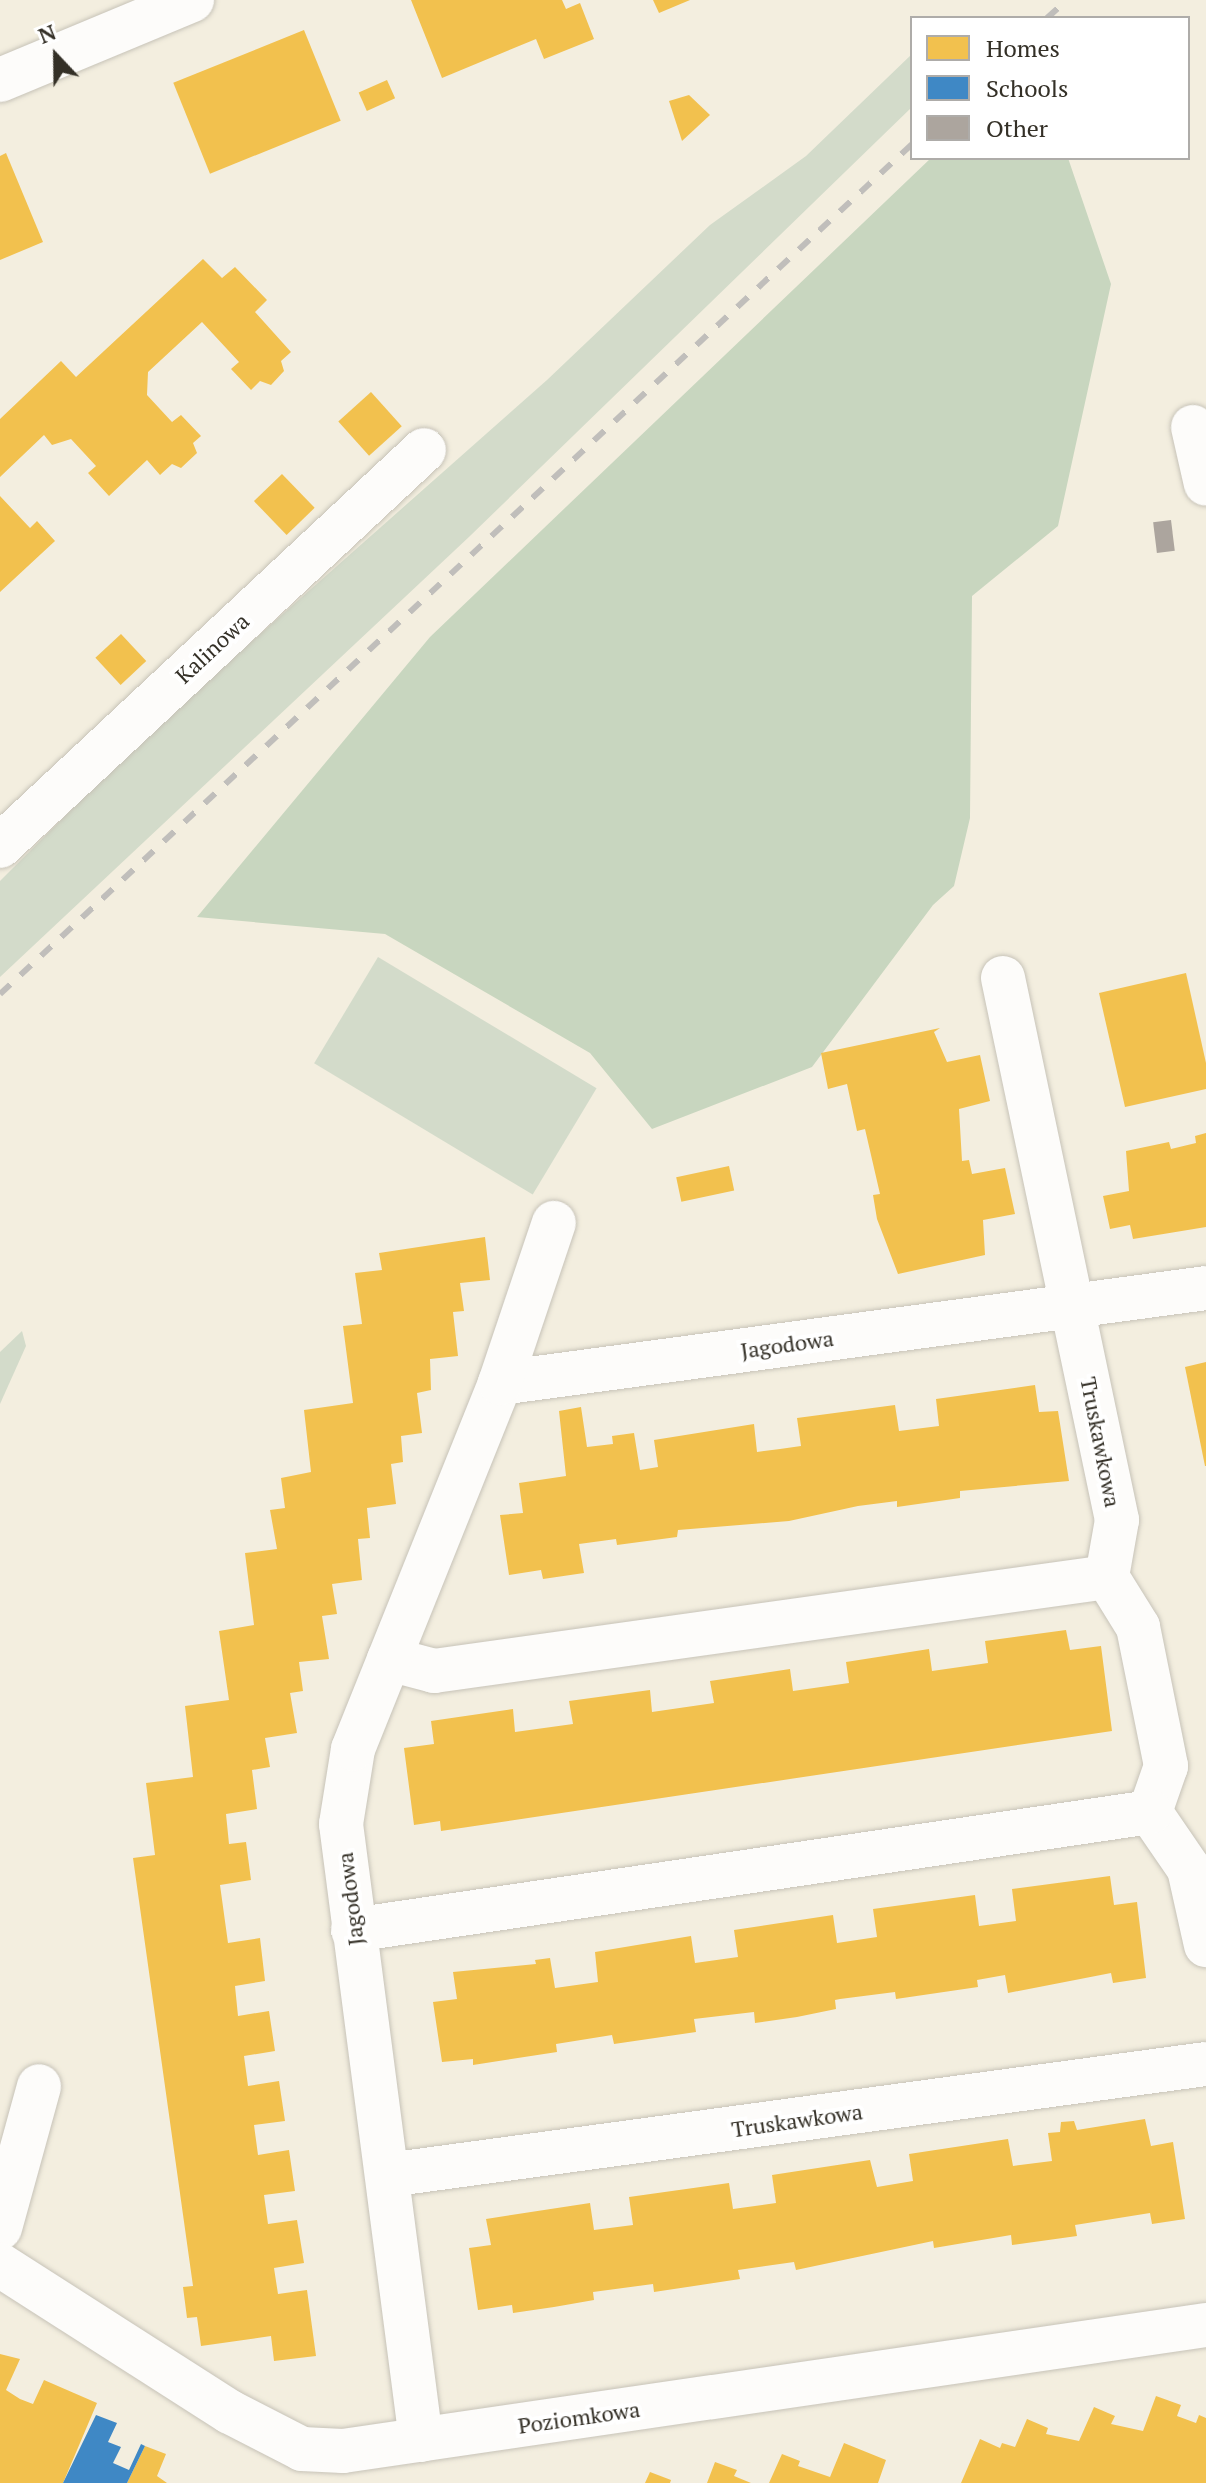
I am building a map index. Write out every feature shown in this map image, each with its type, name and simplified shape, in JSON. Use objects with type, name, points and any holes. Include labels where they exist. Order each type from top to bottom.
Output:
[{"type":"street","points":[[0,80],[192,0]]},
{"type":"street","points":[[1193,427],[1206,484]]},
{"type":"street","name":"Kalinowa","points":[[0,846],[424,450]]},
{"type":"street","points":[[1003,978],[1075,1306]]},
{"type":"street","name":"Jagodowa","points":[[421,2440],[341,1824],[353,1749],[500,1383],[554,1223]]},
{"type":"street","name":"Jagodowa","points":[[500,1383],[1206,1288]]},
{"type":"street","name":"Truskawkowa","points":[[1075,1306],[1117,1520],[1107,1577]]},
{"type":"street","points":[[389,1659],[434,1671],[1107,1577],[1138,1627],[1166,1766],[1150,1812]]},
{"type":"street","points":[[353,1930],[1150,1812]]},
{"type":"street","points":[[1150,1812],[1189,1869],[1206,1945]]},
{"type":"street","name":"Truskawkowa","points":[[388,2175],[1206,2064]]},
{"type":"street","points":[[0,2228],[39,2086]]},
{"type":"street","name":"Poziomkowa","points":[[0,2265],[230,2412],[302,2449],[343,2451],[1206,2325]]},
{"type":"green space","points":[[910,56],[910,109],[470,536],[0,977],[0,881],[146,735],[547,380],[710,225],[806,156]]},
{"type":"green space","points":[[929,160],[1069,160],[1111,284],[1058,526],[972,596],[970,818],[954,886],[933,905],[812,1067],[652,1129],[590,1053],[385,934],[197,917],[430,637]]},
{"type":"green space","points":[[378,957],[597,1088],[533,1195],[314,1063]]},
{"type":"green space","points":[[22,1331],[26,1346],[0,1404],[0,1352]]},
{"type":"building: Homes","points":[[411,0],[562,0],[566,9],[580,3],[594,39],[544,59],[536,39],[442,78]]},
{"type":"building: Homes","points":[[653,0],[690,0],[659,13]]},
{"type":"building: Homes","points":[[304,30],[341,121],[210,174],[173,83]]},
{"type":"building: Homes","points":[[387,80],[395,98],[367,111],[359,93]]},
{"type":"building: Homes","points":[[689,95],[710,115],[682,141],[669,101]]},
{"type":"building: Homes","points":[[6,153],[43,242],[0,260],[0,156]]},
{"type":"building: Homes","points":[[203,259],[222,278],[235,267],[267,300],[255,312],[291,352],[281,361],[284,371],[271,385],[260,381],[251,390],[231,369],[239,362],[202,322],[148,372],[147,395],[172,422],[181,415],[201,436],[193,443],[197,453],[181,468],[172,464],[160,475],[147,460],[109,496],[88,473],[96,466],[71,439],[52,445],[44,435],[0,477],[0,419],[61,361],[76,377]]},
{"type":"building: Homes","points":[[371,392],[402,426],[369,456],[338,421]]},
{"type":"building: Homes","points":[[282,474],[315,508],[287,535],[254,501]]},
{"type":"building: Homes","points":[[0,496],[30,528],[37,521],[55,541],[0,592]]},
{"type":"building: Homes","points":[[121,634],[146,661],[121,685],[95,658]]},
{"type":"building: Homes","points":[[1186,973],[1206,1063],[1206,1089],[1125,1107],[1099,993]]},
{"type":"building: Homes","points":[[940,1028],[934,1032],[947,1062],[980,1055],[990,1101],[959,1109],[962,1161],[969,1160],[972,1174],[1005,1168],[1015,1214],[983,1220],[985,1255],[898,1274],[877,1219],[873,1195],[880,1194],[865,1129],[857,1131],[847,1084],[828,1089],[821,1053]]},
{"type":"building: Homes","points":[[1206,1133],[1206,1227],[1133,1239],[1130,1225],[1110,1229],[1103,1196],[1129,1191],[1126,1151],[1169,1142],[1171,1149],[1196,1143],[1195,1136]]},
{"type":"building: Homes","points":[[729,1166],[734,1190],[681,1202],[676,1177]]},
{"type":"building: Homes","points":[[485,1237],[490,1280],[460,1283],[464,1311],[453,1312],[458,1356],[430,1359],[431,1390],[417,1393],[422,1433],[401,1436],[403,1462],[391,1464],[396,1504],[367,1508],[370,1538],[358,1539],[362,1580],[332,1584],[337,1614],[322,1616],[329,1659],[299,1662],[303,1691],[290,1693],[297,1733],[265,1738],[270,1767],[252,1770],[257,1809],[226,1814],[229,1844],[246,1842],[251,1880],[220,1885],[228,1943],[260,1938],[265,1981],[235,1986],[238,2016],[269,2011],[275,2051],[244,2056],[248,2086],[279,2081],[285,2121],[254,2125],[258,2155],[289,2150],[295,2191],[264,2195],[268,2224],[297,2220],[304,2263],[274,2268],[278,2294],[307,2290],[316,2356],[274,2361],[271,2336],[201,2346],[197,2317],[187,2318],[183,2287],[193,2286],[133,1858],[155,1855],[146,1783],[193,1777],[185,1706],[229,1700],[219,1631],[254,1625],[245,1553],[277,1549],[270,1510],[285,1508],[281,1478],[311,1472],[304,1410],[353,1403],[343,1326],[362,1324],[355,1273],[382,1270],[379,1253]]},
{"type":"building: Homes","points":[[1206,1362],[1206,1466],[1205,1466],[1185,1367]]},
{"type":"building: Homes","points":[[1035,1385],[1039,1412],[1058,1411],[1069,1481],[960,1491],[960,1498],[897,1507],[897,1501],[858,1506],[789,1521],[678,1530],[677,1537],[617,1545],[616,1539],[579,1544],[584,1573],[543,1579],[541,1570],[509,1575],[500,1515],[523,1513],[519,1483],[566,1476],[559,1411],[581,1407],[587,1447],[613,1444],[612,1436],[634,1433],[640,1470],[658,1467],[654,1440],[754,1424],[757,1452],[801,1446],[797,1418],[895,1405],[899,1431],[939,1426],[936,1399]]},
{"type":"building: Homes","points":[[1066,1630],[1070,1650],[1101,1646],[1112,1731],[441,1831],[440,1821],[414,1825],[404,1748],[434,1744],[431,1721],[513,1709],[515,1732],[573,1724],[569,1701],[650,1690],[652,1712],[714,1703],[710,1681],[790,1669],[793,1691],[849,1683],[846,1662],[929,1649],[932,1671],[988,1663],[985,1641]]},
{"type":"building: Homes","points":[[1110,1876],[1114,1905],[1137,1902],[1146,1978],[1113,1983],[1111,1973],[1008,1993],[1005,1975],[977,1980],[978,1987],[896,1999],[895,1992],[835,2000],[836,2009],[797,2017],[755,2023],[754,2012],[694,2019],[696,2032],[614,2044],[612,2035],[556,2044],[557,2052],[473,2065],[473,2059],[442,2062],[433,2002],[457,1999],[453,1972],[536,1964],[535,1960],[550,1958],[555,1988],[598,1982],[595,1952],[691,1936],[695,1963],[738,1957],[734,1930],[833,1915],[837,1943],[877,1937],[873,1909],[975,1895],[979,1926],[1016,1921],[1012,1889]]},
{"type":"building: Homes","points":[[1145,2119],[1151,2146],[1173,2142],[1185,2219],[1152,2224],[1150,2213],[1075,2225],[1077,2236],[1012,2245],[1011,2235],[934,2248],[933,2241],[796,2270],[794,2262],[738,2270],[740,2279],[694,2286],[654,2292],[653,2284],[593,2292],[594,2300],[513,2313],[512,2305],[478,2310],[469,2248],[491,2245],[486,2219],[590,2203],[594,2230],[633,2225],[629,2197],[729,2183],[733,2209],[776,2203],[772,2175],[870,2160],[877,2187],[913,2181],[909,2154],[1008,2139],[1013,2166],[1052,2161],[1048,2133],[1060,2132],[1061,2122],[1074,2121],[1077,2130]]},
{"type":"building: Homes","points":[[0,2354],[20,2359],[6,2390],[20,2399],[33,2404],[44,2380],[97,2403],[63,2483],[0,2483]]},
{"type":"building: Homes","points":[[1156,2396],[1181,2405],[1177,2416],[1196,2423],[1199,2415],[1206,2418],[1206,2483],[961,2483],[980,2439],[1000,2448],[1002,2443],[1015,2447],[1027,2419],[1048,2428],[1046,2434],[1079,2441],[1094,2407],[1115,2416],[1111,2424],[1143,2431]]},
{"type":"building: Homes","points":[[844,2443],[886,2460],[878,2483],[769,2483],[782,2454],[800,2461],[798,2466],[830,2477]]},
{"type":"building: Homes","points":[[145,2446],[166,2454],[157,2476],[167,2483],[127,2483]]},
{"type":"building: Homes","points":[[715,2462],[737,2470],[734,2476],[751,2483],[707,2483]]},
{"type":"building: Homes","points":[[650,2472],[671,2480],[670,2483],[645,2483]]},
{"type":"building: Schools","points":[[96,2415],[117,2423],[108,2442],[121,2447],[113,2463],[129,2470],[141,2444],[145,2446],[127,2483],[63,2483]]},
{"type":"building: Other","points":[[1171,520],[1175,551],[1157,553],[1153,522]]},
{"type":"railway","points":[[1049,16],[1067,0]]},
{"type":"railway","points":[[0,994],[910,146]]}]
